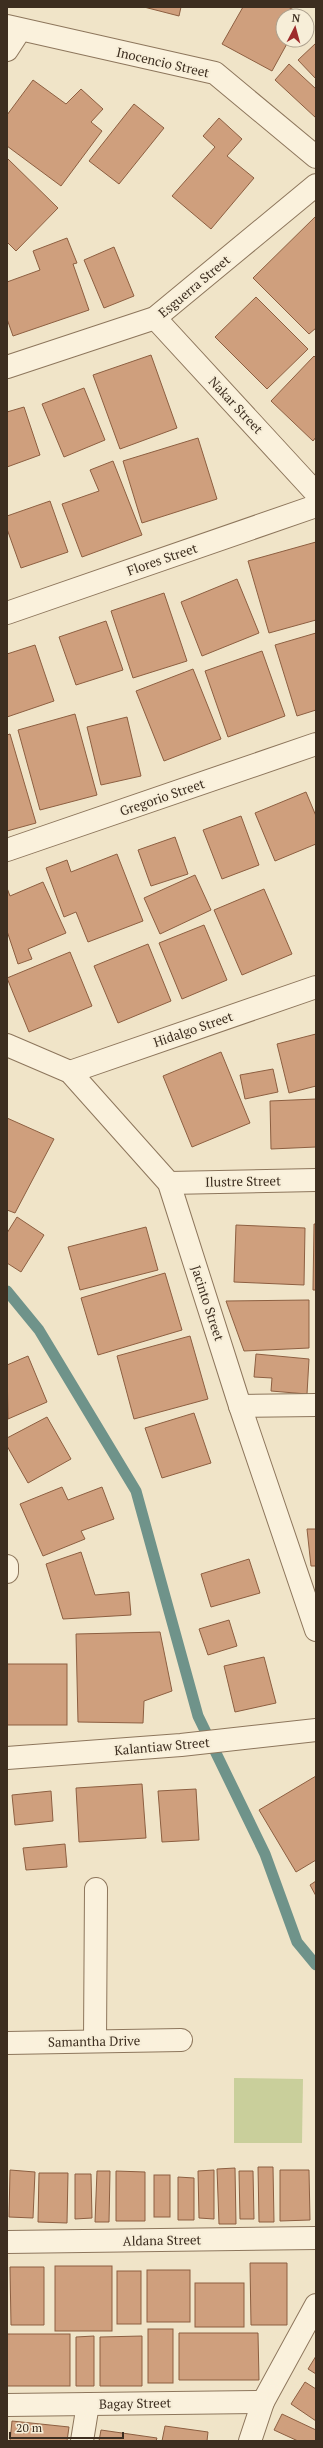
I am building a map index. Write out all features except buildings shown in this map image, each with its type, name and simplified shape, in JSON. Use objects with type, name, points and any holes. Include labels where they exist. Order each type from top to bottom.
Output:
[{"type":"street","points":[[7,50],[13,28]]},
{"type":"street","name":"Inocencio Street","points":[[13,28],[215,73],[316,157]]},
{"type":"street","name":"Esguerra Street","points":[[7,367],[155,318],[316,185]]},
{"type":"street","name":"Nakar Street","points":[[155,318],[316,492]]},
{"type":"street","name":"Flores Street","points":[[7,613],[316,506]]},
{"type":"street","name":"Gregorio Street","points":[[7,850],[316,744]]},
{"type":"street","name":"Hidalgo Street","points":[[70,1072],[316,987]]},
{"type":"street","name":"Jacinto Street","points":[[7,1045],[70,1072],[169,1183],[240,1406],[316,1630]]},
{"type":"street","name":"Ilustre Street","points":[[169,1183],[316,1180]]},
{"type":"street","points":[[240,1406],[316,1405]]},
{"type":"street","points":[[7,1566],[7,1572]]},
{"type":"street","name":"Kalantiaw Street","points":[[7,1758],[181,1745],[316,1730]]},
{"type":"street","points":[[95,2041],[96,1888]]},
{"type":"street","name":"Samantha Drive","points":[[7,2043],[181,2040]]},
{"type":"street","name":"Aldana Street","points":[[7,2242],[316,2238]]},
{"type":"street","points":[[250,2441],[263,2402],[316,2305]]},
{"type":"street","name":"Bagay Street","points":[[7,2405],[263,2402]]},
{"type":"street","points":[[82,2441],[88,2404]]},
{"type":"green space","points":[[234,2078],[303,2079],[302,2143],[234,2143]]},
{"type":"waterway","points":[[7,1291],[39,1330],[136,1491],[198,1716],[265,1854],[297,1942],[316,1965]]}]
